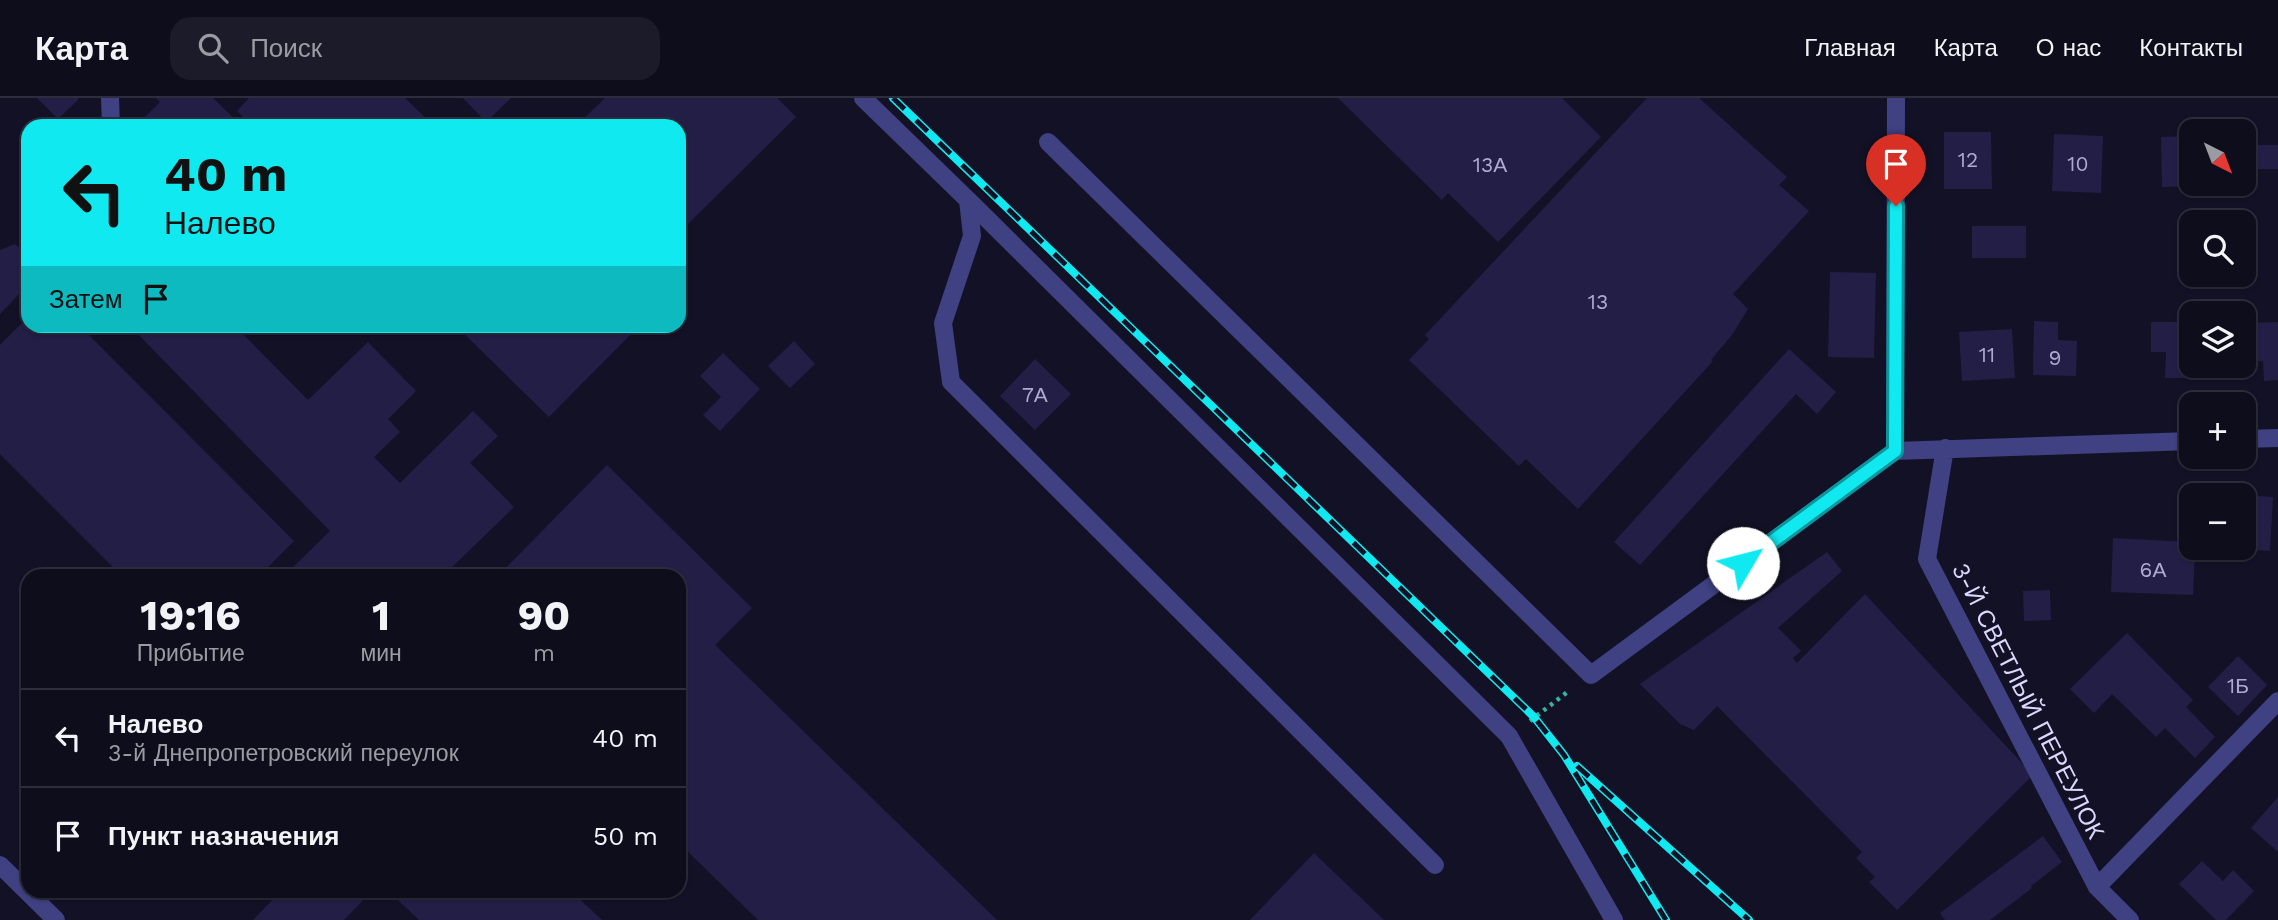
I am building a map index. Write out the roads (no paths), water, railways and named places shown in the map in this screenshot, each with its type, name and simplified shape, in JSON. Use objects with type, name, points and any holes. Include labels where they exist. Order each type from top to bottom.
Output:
[{"type":"street","points":[[110,98],[111,119]]},
{"type":"street","points":[[863,98],[1509,736],[1614,920]]},
{"type":"street","points":[[1895,451],[1896,98]]},
{"type":"street","points":[[1048,142],[1591,675],[1895,451],[2179,441]]},
{"type":"street","points":[[968,200],[972,236],[943,323],[951,382],[1435,865]]},
{"type":"street","points":[[2256,439],[2278,438]]},
{"type":"street","name":"3-Й СВЕТЛЫЙ ПЕРЕУЛОК","points":[[1945,448],[1927,559],[2097,887],[2130,920]]},
{"type":"street","points":[[2097,887],[2278,701]]},
{"type":"street","points":[[0,865],[21,886]]},
{"type":"street","points":[[34,898],[56,920]]},
{"type":"railway","points":[[893,98],[1534,717],[1564,755],[1666,920]]},
{"type":"railway","points":[[1577,766],[1749,920]]}]
